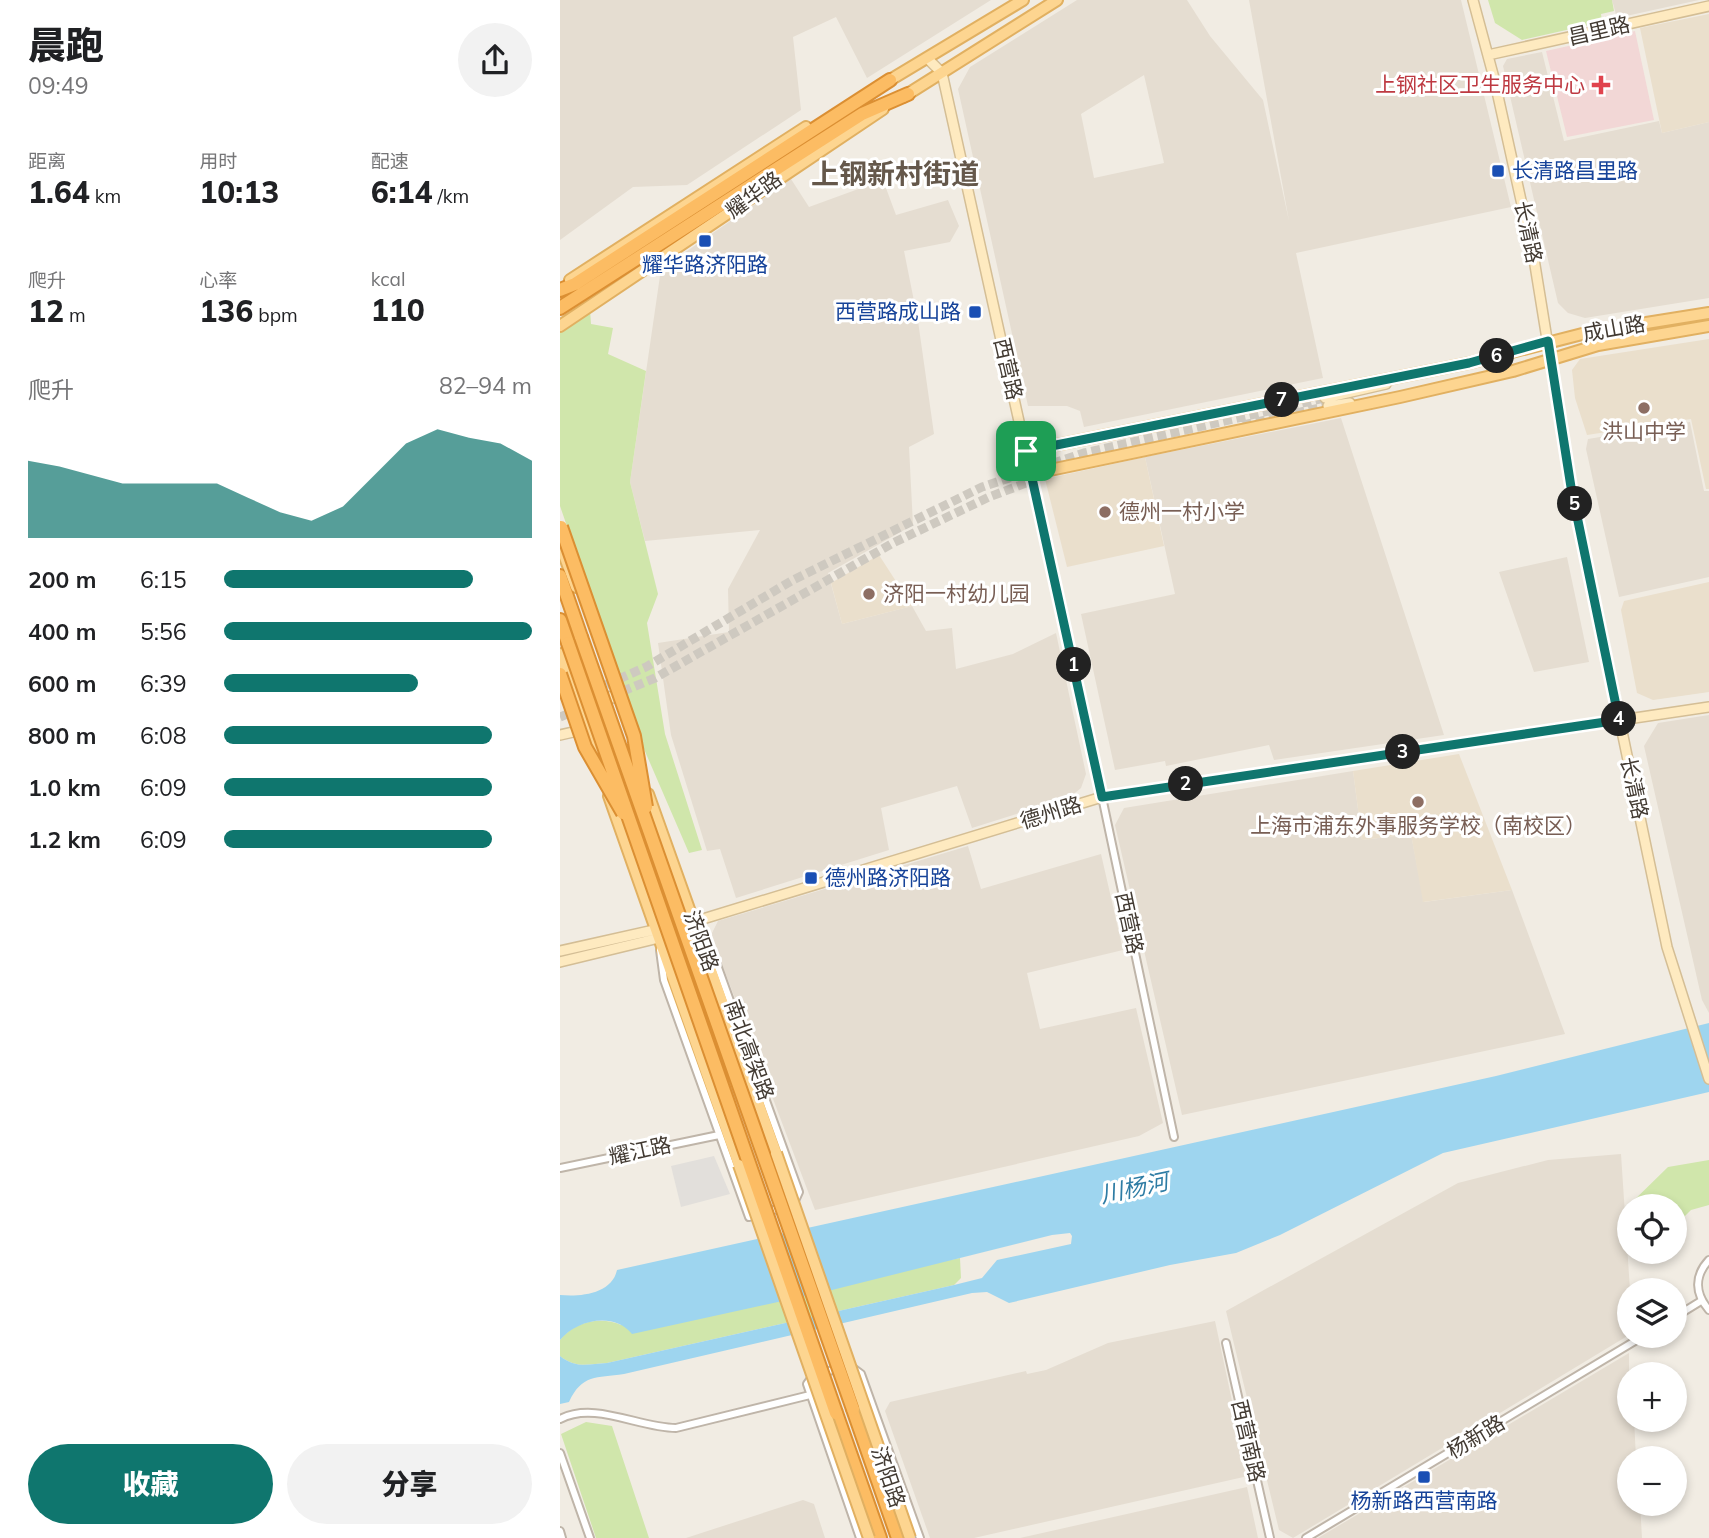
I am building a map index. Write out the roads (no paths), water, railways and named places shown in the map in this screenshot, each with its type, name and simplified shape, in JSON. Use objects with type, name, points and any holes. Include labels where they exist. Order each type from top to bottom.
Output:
[{"type":"highway","points":[[560,308],[890,80]]},
{"type":"highway","points":[[560,289],[575,284],[862,114],[908,93]]},
{"type":"highway","points":[[560,526],[634,736],[644,785],[647,824]]},
{"type":"highway","name":"南北高架路","points":[[560,576],[898,1538]]},
{"type":"highway","name":"南北高架路","points":[[560,620],[880,1538]]},
{"type":"highway","points":[[560,674],[595,769],[633,829]]},
{"type":"main road","name":"耀华路","points":[[560,289],[731,174],[1023,0]]},
{"type":"main road","name":"耀华路","points":[[560,326],[700,234],[802,161],[1057,0]]},
{"type":"main road","name":"成山路","points":[[1026,451],[1516,352],[1548,341],[1709,313]]},
{"type":"main road","name":"成山路","points":[[1031,474],[1400,397],[1513,371],[1625,340],[1709,326]]},
{"type":"main road","name":"济阳路","points":[[560,544],[909,1538]]},
{"type":"main road","name":"济阳路","points":[[560,654],[869,1538]]},
{"type":"street","name":"长清路","points":[[1473,0],[1521,198],[1548,341],[1571,487],[1667,947],[1709,1079]]},
{"type":"street","name":"昌里路","points":[[1488,55],[1709,6]]},
{"type":"street","points":[[927,58],[942,73]]},
{"type":"street","name":"西营路","points":[[942,73],[1174,1137]]},
{"type":"street","points":[[1400,397],[1326,402],[1420,372]]},
{"type":"street","points":[[560,692],[572,690],[615,698]]},
{"type":"street","points":[[560,737],[586,729],[615,698]]},
{"type":"street","name":"德州路","points":[[560,962],[1102,797],[1709,707]]},
{"type":"street","points":[[657,932],[664,980],[749,1217],[791,1205],[798,1200],[799,1192],[716,962],[693,922]]},
{"type":"street","name":"德州路","points":[[560,951],[657,932]]},
{"type":"street","name":"耀江路","points":[[560,1168],[719,1135]]},
{"type":"street","points":[[1709,1260],[1698,1279],[1701,1301],[1709,1310]]},
{"type":"street","points":[[1687,1310],[1701,1301]]},
{"type":"street","name":"西营南路","points":[[1226,1343],[1270,1538]]},
{"type":"street","name":"杨新路","points":[[1306,1538],[1623,1348]]},
{"type":"street","points":[[860,1538],[807,1384],[812,1377],[848,1365],[858,1369],[920,1538]]},
{"type":"street","points":[[560,1419],[595,1412],[660,1428],[676,1428],[810,1395]]},
{"type":"street","points":[[560,1453],[590,1538]]},
{"type":"street","points":[[560,1531],[562,1538]]},
{"type":"water","name":"川杨河","points":[[1709,1023],[1709,1092],[1443,1153],[1280,1235],[1236,1253],[1170,1265],[1009,1303],[987,1292],[972,1293],[624,1374],[598,1377],[579,1386],[569,1402],[560,1404],[560,1356],[577,1364],[607,1363],[954,1285],[982,1278],[997,1260],[1071,1244],[1072,1236],[1070,1233],[1052,1235],[828,1291],[632,1334],[615,1322],[585,1323],[575,1327],[560,1340],[560,1295],[586,1294],[602,1289],[614,1278],[617,1270],[1496,1076]]},
{"type":"tunnel","points":[[594,690],[646,667],[793,580],[982,487],[1084,453],[1325,398]]},
{"type":"tunnel","points":[[1243,425],[1328,406]]},
{"type":"tunnel","points":[[560,717],[655,678],[893,543],[989,497],[1050,474]]},
{"type":"place","name":"上钢社区卫生服务中心","points":[[1601,85]]},
{"type":"place","name":"长清路昌里路","points":[[1498,171]]},
{"type":"place","name":"耀华路济阳路","points":[[705,241]]},
{"type":"place","name":"西营路成山路","points":[[975,312]]},
{"type":"place","name":"洪山中学","points":[[1644,408]]},
{"type":"place","name":"德州一村小学","points":[[1105,512]]},
{"type":"place","name":"济阳一村幼儿园","points":[[869,594]]},
{"type":"place","name":"上海市浦东外事服务学校（南校区）","points":[[1418,802]]},
{"type":"place","name":"德州路济阳路","points":[[811,878]]},
{"type":"place","name":"杨新路西营南路","points":[[1424,1477]]},
{"type":"district","name":"上钢新村街道","points":[[895,174]]}]
